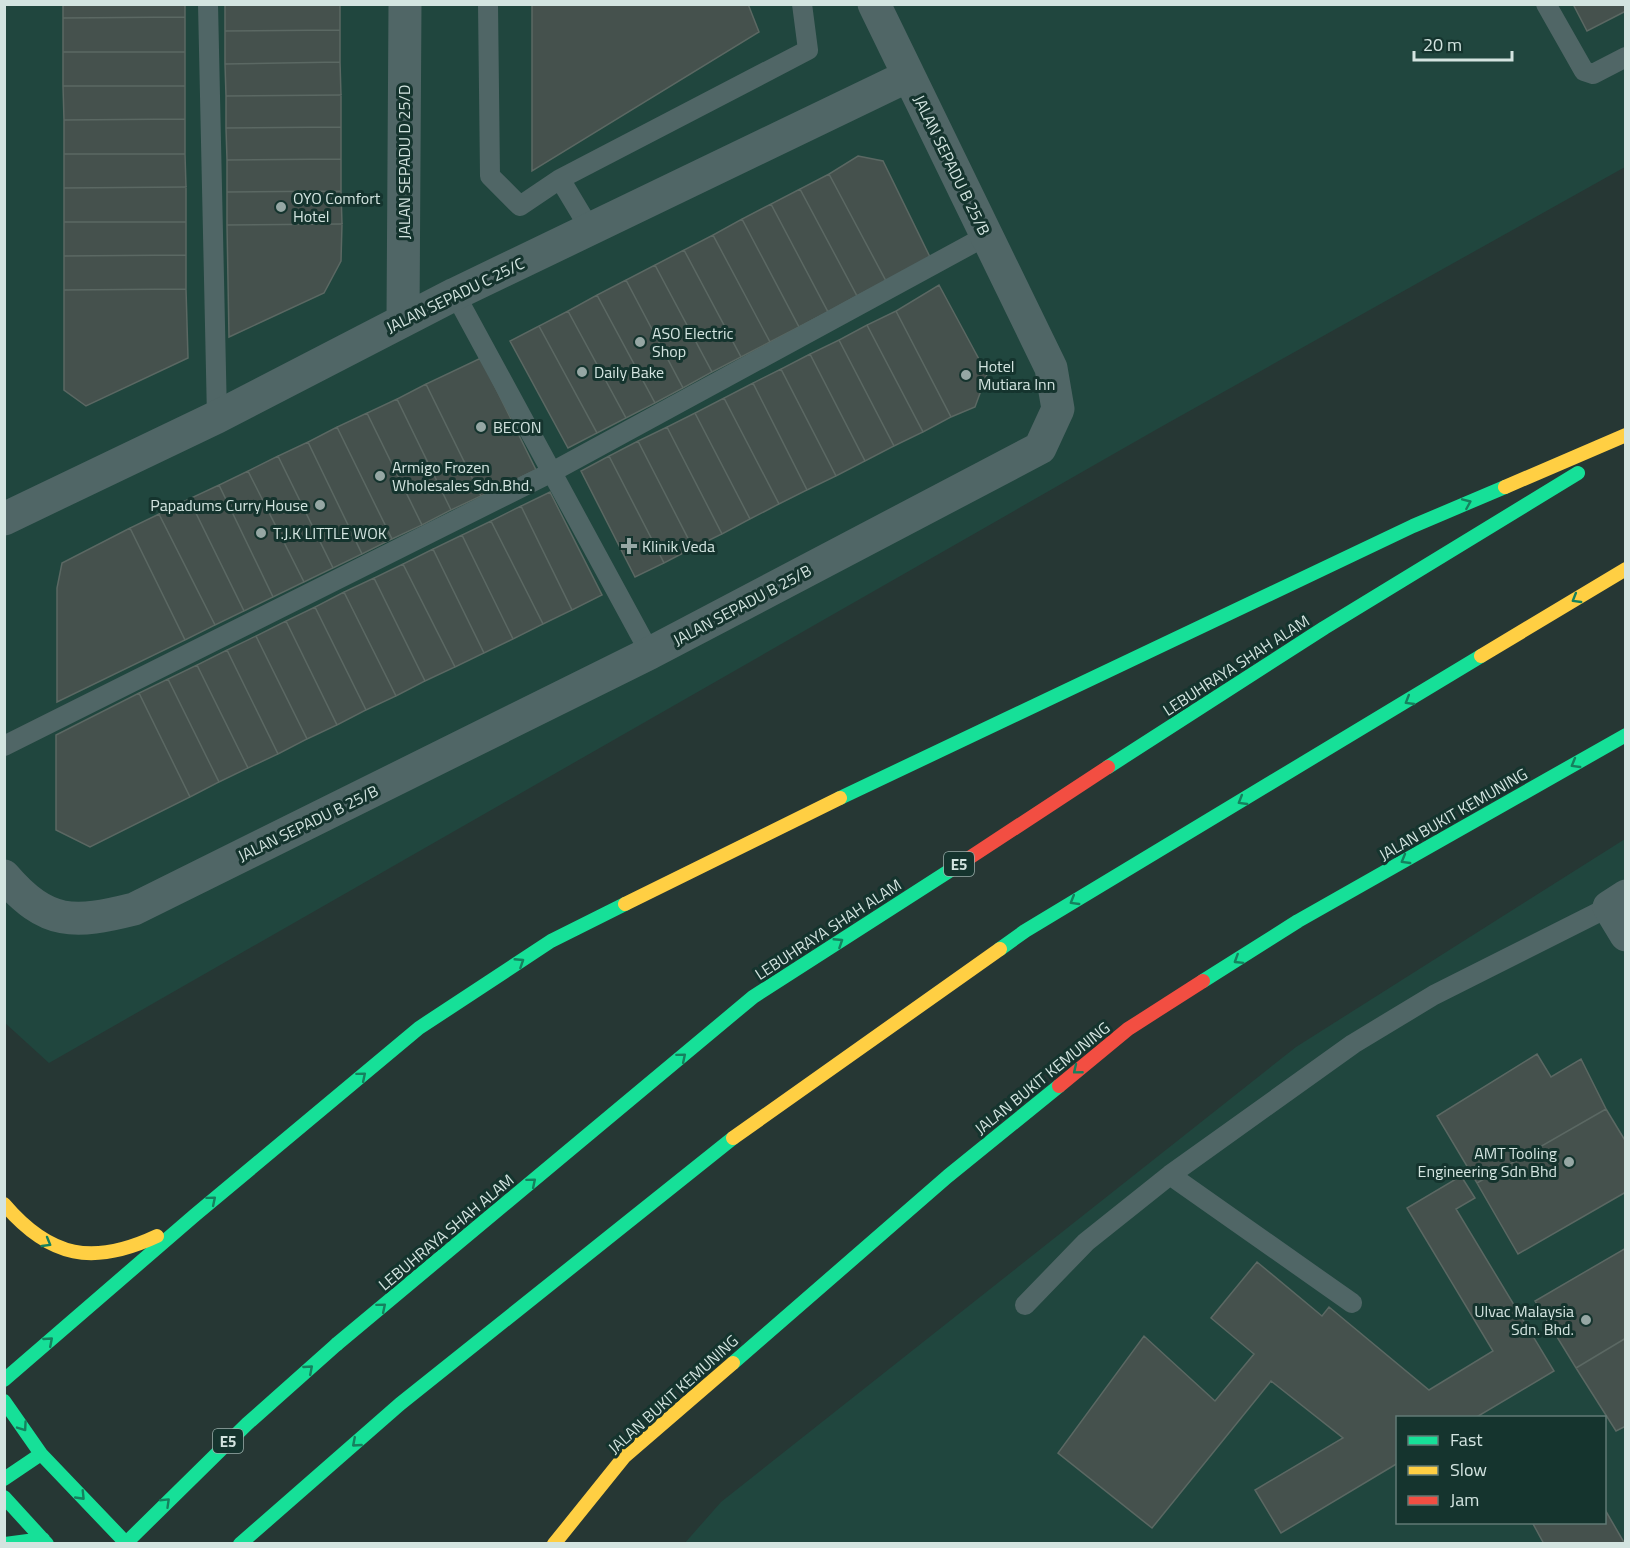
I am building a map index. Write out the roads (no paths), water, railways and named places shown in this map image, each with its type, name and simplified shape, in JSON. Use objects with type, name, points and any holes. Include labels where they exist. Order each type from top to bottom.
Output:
[{"type":"main road","points":[[4,1380],[195,1215],[419,1028],[551,942],[758,837],[1413,526],[1626,435]]},
{"type":"main road","name":"LEBUHRAYA SHAH ALAM","points":[[126,1544],[247,1424],[337,1344],[753,997],[1324,628],[1626,444]]},
{"type":"main road","points":[[240,1544],[400,1404],[721,1147],[1025,931],[1626,569]]},
{"type":"main road","name":"JALAN BUKIT KEMUNING","points":[[554,1544],[624,1457],[948,1176],[1128,1029],[1298,921],[1626,735]]},
{"type":"main road","points":[[4,1204],[20,1225],[52,1247],[93,1256],[134,1249],[195,1215]]},
{"type":"main road","points":[[4,1401],[41,1454],[126,1544]]},
{"type":"main road","points":[[4,1479],[41,1454]]},
{"type":"main road","points":[[4,1497],[45,1541]]},
{"type":"main road","points":[[5,1544],[45,1541]]},
{"type":"street","name":"JALAN SEPADU D 25/D","points":[[403,319],[405,4]]},
{"type":"street","name":"JALAN SEPADU B 25/B","points":[[4,876],[22,896],[48,914],[89,920],[134,909],[650,653],[1040,448],[1058,409],[1051,368],[874,4]]},
{"type":"street","name":"JALAN SEPADU C 25/C","points":[[4,519],[217,417],[403,319],[908,76]]},
{"type":"street","points":[[1617,902],[1626,935]]},
{"type":"lane","points":[[207,4],[217,417]]},
{"type":"lane","points":[[488,4],[490,176],[520,206],[560,179],[808,51],[802,4]]},
{"type":"lane","points":[[1546,4],[1584,71],[1593,74],[1626,57]]},
{"type":"lane","points":[[560,179],[590,229]]},
{"type":"lane","points":[[4,746],[552,472],[986,236]]},
{"type":"lane","points":[[455,294],[650,653]]},
{"type":"lane","points":[[1025,1305],[1086,1242],[1170,1175],[1353,1044],[1434,995],[1617,902]]},
{"type":"lane","points":[[1170,1175],[1352,1303]]},
{"type":"place","name":"OYO Comfort Hotel","points":[[281,207]]},
{"type":"place","name":"ASO Electric Shop","points":[[640,342]]},
{"type":"place","name":"Daily Bake","points":[[582,372]]},
{"type":"place","name":"Hotel Mutiara Inn","points":[[966,375]]},
{"type":"place","name":"BECON","points":[[481,427]]},
{"type":"place","name":"Armigo Frozen Wholesales Sdn.Bhd.","points":[[380,476]]},
{"type":"place","name":"Papadums Curry House","points":[[320,505]]},
{"type":"place","name":"T.J.K LITTLE WOK","points":[[261,533]]},
{"type":"place","name":"Klinik Veda","points":[[629,546]]},
{"type":"place","name":"AMT Tooling Engineering Sdn Bhd","points":[[1569,1162]]},
{"type":"place","name":"Ulvac Malaysia Sdn. Bhd.","points":[[1586,1320]]}]
